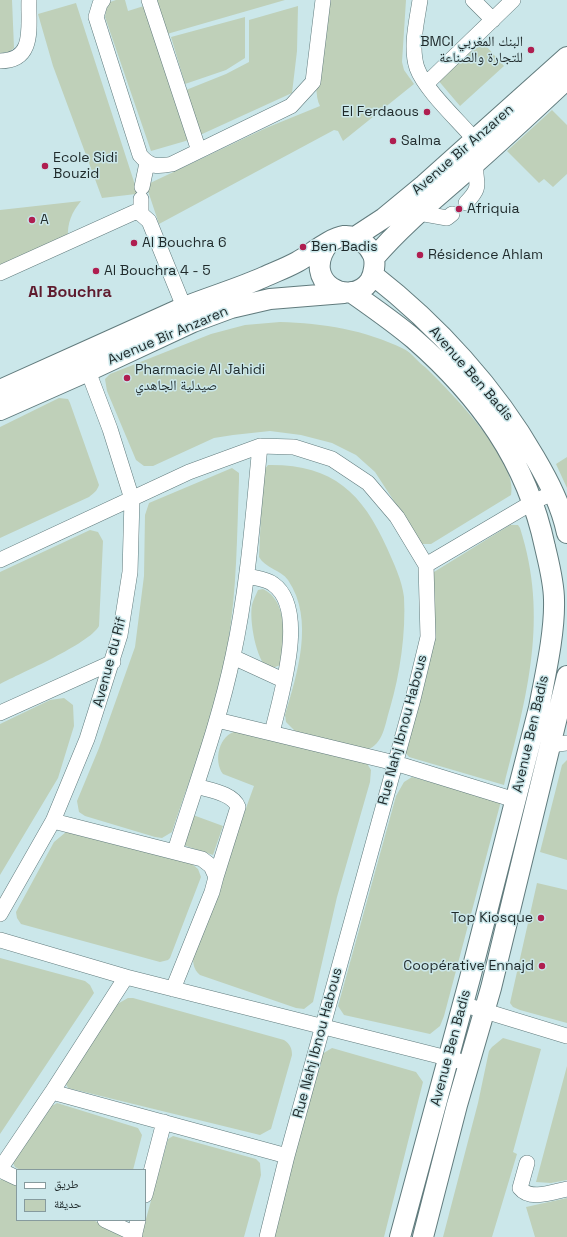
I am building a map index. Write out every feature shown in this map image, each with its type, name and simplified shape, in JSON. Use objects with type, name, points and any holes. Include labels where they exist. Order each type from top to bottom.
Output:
[{"type":"main road","name":"Avenue Bir Anzaren","points":[[0,390],[184,307],[262,278],[296,262],[336,238],[345,236],[355,237],[384,218],[424,185],[567,57]]},
{"type":"main road","name":"Avenue Bir Anzaren","points":[[0,410],[193,322],[231,308],[270,299],[347,292],[364,287],[386,244],[567,79]]},
{"type":"main road","points":[[355,237],[364,242],[370,249],[374,267]]},
{"type":"main road","points":[[328,244],[321,252],[319,263],[320,273],[325,283],[334,290],[347,292]]},
{"type":"main road","name":"Avenue Ben Badis","points":[[374,267],[434,329],[486,387],[517,426],[555,492],[567,533]]},
{"type":"main road","name":"Avenue Ben Badis","points":[[347,292],[413,338],[455,378],[506,444],[533,502],[542,532],[554,600],[546,669],[539,708],[470,978],[447,1058],[400,1237]]},
{"type":"main road","name":"Avenue Ben Badis","points":[[423,1237],[558,744],[567,676]]},
{"type":"street","points":[[0,60],[11,60],[23,54],[28,42],[29,0]]},
{"type":"street","points":[[103,0],[96,16],[140,155],[147,163],[157,167],[172,164],[292,106],[302,96],[313,82],[323,0]]},
{"type":"street","points":[[149,0],[199,151]]},
{"type":"street","points":[[420,0],[415,32],[417,68],[426,84],[475,140]]},
{"type":"street","points":[[473,0],[494,20]]},
{"type":"street","points":[[426,84],[513,0]]},
{"type":"street","points":[[0,273],[135,212],[142,200],[147,163]]},
{"type":"street","points":[[466,203],[476,193],[478,186],[475,171],[476,163]]},
{"type":"street","points":[[142,200],[184,307]]},
{"type":"street","points":[[419,213],[441,218],[447,218],[452,214]]},
{"type":"street","name":"Avenue du Rif","points":[[0,914],[53,821],[87,739],[113,662],[120,635],[130,572],[132,499],[110,429],[88,371]]},
{"type":"street","points":[[175,851],[217,720],[233,657],[247,576],[260,446]]},
{"type":"street","name":"Rue Nahj Ibnou Habous","points":[[0,560],[189,472],[260,446],[294,447],[332,459],[368,483],[397,517],[426,565],[428,636],[395,763],[287,1156],[267,1237]]},
{"type":"street","points":[[426,565],[533,502],[555,492]]},
{"type":"street","points":[[247,576],[272,583],[280,589],[288,606],[292,623],[290,646],[272,733]]},
{"type":"street","points":[[233,657],[283,680]]},
{"type":"street","points":[[0,713],[113,662]]},
{"type":"street","points":[[217,720],[395,763],[515,800]]},
{"type":"street","points":[[173,988],[212,892],[238,807],[236,802],[231,798],[196,786]]},
{"type":"street","points":[[53,821],[202,859],[212,866],[216,877]]},
{"type":"street","points":[[0,940],[126,977],[470,1064]]},
{"type":"street","points":[[16,1178],[0,1170],[126,977]]},
{"type":"street","points":[[462,1004],[567,1036]]},
{"type":"street","points":[[52,1092],[287,1156]]},
{"type":"street","points":[[146,1191],[164,1122]]},
{"type":"street","points":[[527,1163],[520,1188],[524,1194],[530,1196],[567,1190]]},
{"type":"street","points":[[108,1221],[136,1230]]},
{"type":"green space","points":[[0,0],[12,0],[14,48],[9,52],[0,53]]},
{"type":"green space","points":[[116,0],[125,0],[128,11],[147,5],[189,140],[151,151],[105,17],[107,3]]},
{"type":"green space","points":[[157,0],[285,0],[167,34]]},
{"type":"green space","points":[[326,0],[406,0],[402,62],[404,70],[414,84],[343,141],[338,131],[334,130],[159,224],[146,185],[266,128],[320,106],[317,97],[316,85],[320,39]]},
{"type":"green space","points":[[76,3],[137,191],[136,194],[102,198],[53,66],[38,14]]},
{"type":"green space","points":[[298,6],[297,51],[292,93],[200,135],[186,90],[226,74],[249,62],[249,20]]},
{"type":"green space","points":[[245,17],[245,58],[226,70],[185,84],[171,37]]},
{"type":"green space","points":[[479,38],[504,66],[460,106],[437,79]]},
{"type":"green space","points":[[552,110],[567,125],[567,174],[553,187],[544,179],[539,183],[507,151]]},
{"type":"green space","points":[[81,201],[71,218],[68,227],[68,238],[0,271],[0,210]]},
{"type":"green space","points":[[280,322],[328,326],[359,332],[389,342],[407,351],[425,367],[465,408],[494,446],[505,464],[511,481],[511,495],[431,544],[422,544],[375,472],[356,455],[332,443],[301,435],[270,431],[214,438],[153,466],[144,466],[136,460],[107,391],[105,379],[110,374],[211,334],[245,325]]},
{"type":"green space","points":[[59,398],[68,399],[70,403],[99,485],[95,492],[89,497],[0,538],[0,427]]},
{"type":"green space","points":[[567,457],[567,488],[556,464]]},
{"type":"green space","points":[[268,465],[290,466],[310,470],[327,476],[342,485],[367,511],[387,548],[400,578],[404,597],[404,625],[402,653],[397,681],[383,733],[377,743],[366,750],[297,733],[286,722],[285,715],[298,665],[301,647],[301,612],[296,596],[288,580],[265,564],[259,557],[263,471]]},
{"type":"green space","points":[[232,468],[239,473],[239,480],[235,582],[228,643],[224,667],[211,715],[172,832],[162,838],[155,837],[85,816],[79,812],[77,801],[99,748],[135,647],[144,576],[145,515],[149,503]]},
{"type":"green space","points":[[510,525],[518,525],[520,528],[529,561],[533,594],[534,625],[532,657],[527,688],[504,785],[409,757],[404,751],[434,572]]},
{"type":"green space","points":[[90,530],[98,532],[103,541],[99,626],[93,633],[69,649],[0,684],[0,572]]},
{"type":"green space","points":[[263,589],[271,594],[277,602],[281,612],[284,634],[281,665],[269,669],[264,665],[260,658],[254,640],[251,611],[253,601],[258,590]]},
{"type":"green space","points":[[64,698],[73,705],[74,726],[58,778],[0,875],[0,724],[50,700]]},
{"type":"green space","points":[[237,731],[366,762],[371,770],[370,782],[337,897],[313,1002],[304,1009],[296,1008],[200,975],[194,966],[193,954],[254,786],[223,774],[220,769],[218,755],[222,742],[231,733]]},
{"type":"green space","points":[[567,760],[567,860],[540,852],[562,765]]},
{"type":"green space","points":[[412,777],[501,801],[444,1016],[440,1026],[430,1034],[344,1015],[338,1006],[396,796],[404,782]]},
{"type":"green space","points":[[193,815],[223,826],[213,855],[183,845]]},
{"type":"green space","points":[[66,832],[192,864],[198,869],[201,877],[168,960],[160,962],[21,924],[17,918],[16,912],[54,842]]},
{"type":"green space","points":[[537,883],[567,890],[567,1023],[520,1010],[513,1007],[510,1003]]},
{"type":"green space","points":[[0,958],[85,981],[90,985],[94,993],[0,1134]]},
{"type":"green space","points":[[128,998],[133,998],[284,1040],[288,1043],[291,1048],[292,1055],[271,1129],[260,1135],[68,1088],[65,1082],[112,1007]]},
{"type":"green space","points":[[503,1038],[541,1049],[513,1152],[517,1154],[492,1237],[443,1237],[478,1103],[489,1051]]},
{"type":"green space","points":[[332,1048],[416,1072],[423,1082],[384,1237],[273,1237],[318,1063],[322,1054]]},
{"type":"green space","points":[[567,1066],[567,1180],[551,1183],[536,1182]]},
{"type":"green space","points":[[57,1103],[138,1128],[142,1135],[133,1169],[18,1169],[15,1167],[13,1163],[52,1106]]},
{"type":"green space","points":[[173,1136],[256,1159],[260,1163],[261,1175],[244,1237],[141,1237],[168,1139]]},
{"type":"green space","points":[[2,1179],[16,1183],[16,1221],[95,1221],[120,1233],[122,1237],[0,1237],[0,1180]]},
{"type":"green space","points":[[567,1198],[567,1237],[535,1237],[526,1207]]},
{"type":"place","name":"BMCI البنك المغربي للتجارة والصناعة","points":[[531,50]]},
{"type":"place","name":"El Ferdaous","points":[[427,112]]},
{"type":"place","name":"Salma","points":[[393,141]]},
{"type":"place","name":"Ecole Sidi Bouzid","points":[[45,166]]},
{"type":"place","name":"Afriquia","points":[[459,209]]},
{"type":"place","name":"A","points":[[32,220]]},
{"type":"place","name":"Al Bouchra 6","points":[[134,243]]},
{"type":"place","name":"Ben Badis","points":[[303,247]]},
{"type":"place","name":"Résidence Ahlam","points":[[420,255]]},
{"type":"place","name":"Al Bouchra 4 - 5","points":[[96,271]]},
{"type":"place","name":"Pharmacie Al Jahidi صيدلية الجاهدي","points":[[127,378]]},
{"type":"place","name":"Top Kiosque","points":[[541,918]]},
{"type":"place","name":"Coopérative Ennajd","points":[[542,966]]},
{"type":"district","name":"Al Bouchra","points":[[70,293]]}]
